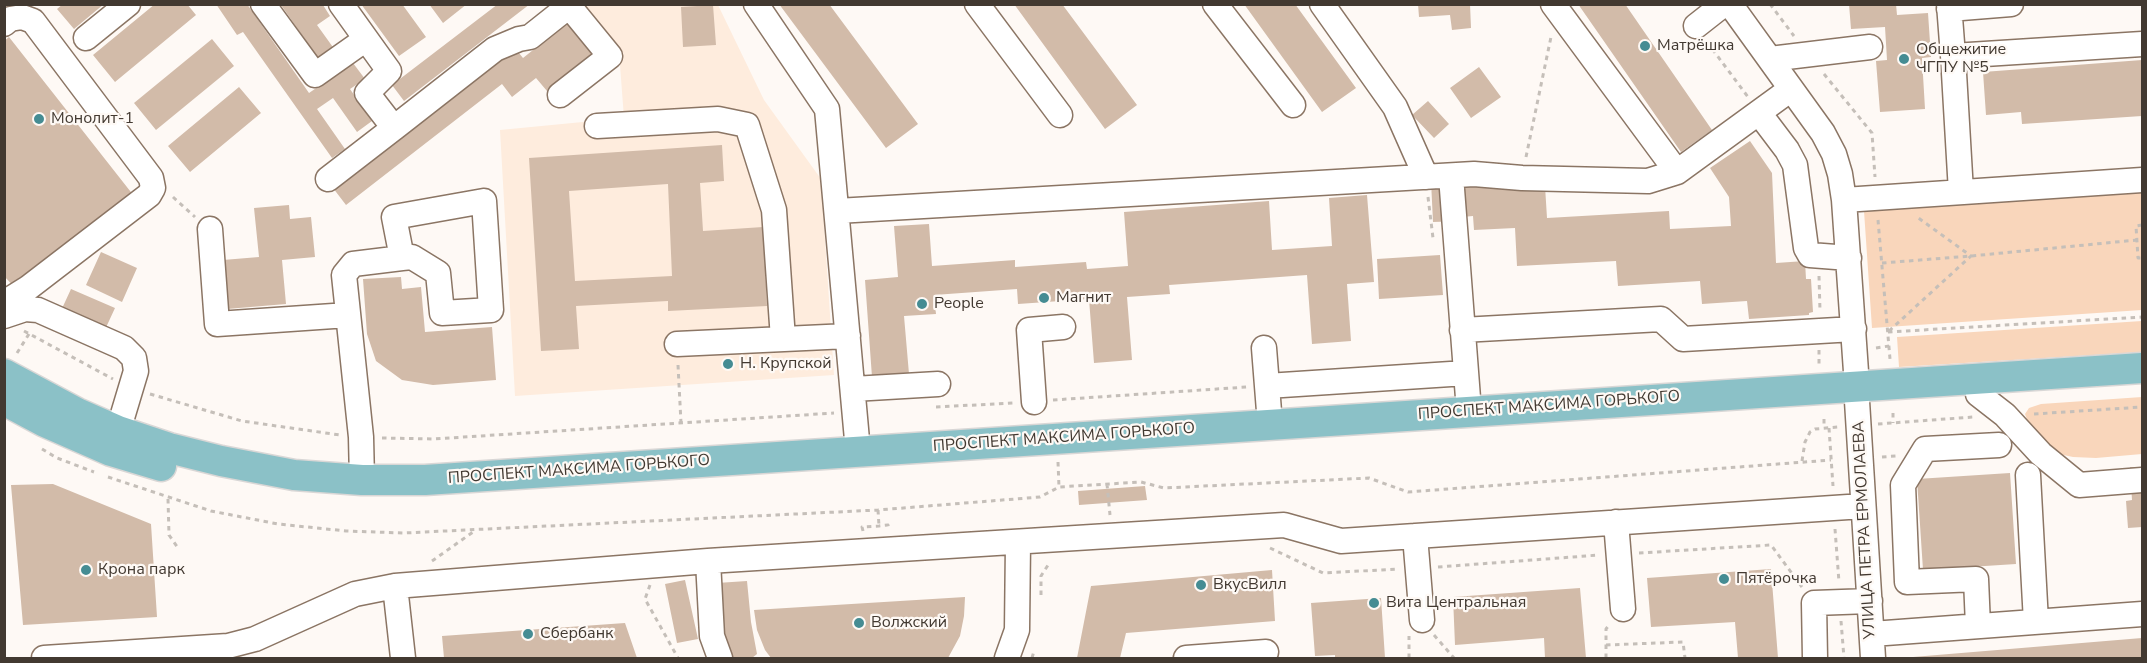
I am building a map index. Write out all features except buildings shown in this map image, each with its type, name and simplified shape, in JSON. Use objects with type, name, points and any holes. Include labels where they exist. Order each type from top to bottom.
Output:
[{"type":"main road","name":"ПРОСПЕКТ МАКСИМА ГОРЬКОГО","points":[[8,368],[77,413],[118,431],[169,448],[294,475],[420,496],[859,459],[1470,419],[1861,404],[1977,405],[2142,384]]},
{"type":"main road","name":"ПРОСПЕКТ МАКСИМА ГОРЬКОГО","points":[[1861,404],[2142,368]]},
{"type":"main road","name":"ПРОСПЕКТ МАКСИМА ГОРЬКОГО","points":[[4,400],[45,422],[111,452],[177,471],[302,495],[362,488]]},
{"type":"street","points":[[86,38],[128,4]]},
{"type":"street","points":[[263,4],[315,75],[366,39]]},
{"type":"street","points":[[341,4],[389,71],[367,93],[394,128]]},
{"type":"street","points":[[756,4],[827,109],[859,459]]},
{"type":"street","points":[[977,4],[1060,115]]},
{"type":"street","points":[[1215,4],[1293,105]]},
{"type":"street","points":[[1322,4],[1395,107],[1426,177]]},
{"type":"street","points":[[1696,26],[1724,4]]},
{"type":"street","name":"УЛИЦА ПЕТРА ЕРМОЛАЕВА","points":[[1730,4],[1823,133],[1834,154],[1840,174],[1861,404],[1863,506],[1873,658]]},
{"type":"street","points":[[1961,192],[1949,7],[2011,4]]},
{"type":"street","points":[[328,179],[495,49],[519,39],[531,37],[569,6],[610,56],[561,95]]},
{"type":"street","points":[[1555,7],[1677,172]]},
{"type":"street","points":[[4,24],[10,19],[22,17],[33,21],[151,178],[153,188],[148,195],[28,288],[4,303]]},
{"type":"street","points":[[1953,56],[2142,44]]},
{"type":"street","points":[[1770,59],[1870,47]]},
{"type":"street","points":[[837,211],[1474,174],[1522,178],[1648,181],[1677,172],[1791,89]]},
{"type":"street","points":[[1759,113],[1787,150],[1795,165],[1806,248],[1810,255],[1849,258]]},
{"type":"street","points":[[597,126],[718,119],[747,125],[774,210],[783,339]]},
{"type":"street","points":[[1451,176],[1470,419]]},
{"type":"street","points":[[1844,200],[2142,180]]},
{"type":"street","points":[[362,488],[361,438],[344,275],[353,264],[411,257],[438,273],[442,313],[491,310],[484,201],[394,217],[402,258]]},
{"type":"street","points":[[210,230],[217,324],[348,315]]},
{"type":"street","points":[[12,322],[25,309],[38,310],[124,348],[134,358],[136,371],[118,431]]},
{"type":"street","points":[[1462,330],[1661,319],[1683,339],[1820,342],[1854,329]]},
{"type":"street","points":[[1034,402],[1029,330],[1063,327]]},
{"type":"street","points":[[677,344],[848,336]]},
{"type":"street","points":[[1264,348],[1270,432]]},
{"type":"street","points":[[1267,386],[1466,373]]},
{"type":"street","points":[[853,389],[938,384]]},
{"type":"street","points":[[1977,405],[2005,415],[2042,454],[2079,485],[2142,480]]},
{"type":"street","points":[[1978,626],[1976,579],[1907,582],[1903,485],[1925,449],[1999,445]]},
{"type":"street","points":[[2028,475],[2036,622]]},
{"type":"street","points":[[44,658],[199,654],[255,639],[355,594],[395,586],[667,570],[708,561],[1284,525],[1341,541],[1863,506]]},
{"type":"street","points":[[1616,522],[1623,609]]},
{"type":"street","points":[[1415,536],[1422,620]]},
{"type":"street","points":[[1007,658],[1017,630],[1018,543]]},
{"type":"street","points":[[708,561],[712,636],[720,658]]},
{"type":"street","points":[[395,586],[403,658]]},
{"type":"street","points":[[1815,658],[1814,603],[1870,601]]},
{"type":"street","points":[[1872,634],[2142,614]]},
{"type":"street","points":[[1186,658],[1266,652]]},
{"type":"path","points":[[1522,178],[1555,7]]},
{"type":"path","points":[[1696,26],[1759,113]]},
{"type":"path","points":[[1872,133],[1876,185]]},
{"type":"path","points":[[151,178],[210,230]]},
{"type":"path","points":[[1908,211],[1971,256]]},
{"type":"path","points":[[1878,218],[1890,365]]},
{"type":"path","points":[[2142,225],[2136,226],[2138,258],[2142,258]]},
{"type":"path","points":[[1882,263],[2137,240]]},
{"type":"path","points":[[1818,256],[1820,342]]},
{"type":"path","points":[[1888,332],[1971,256]]},
{"type":"path","points":[[1888,332],[2142,317]]},
{"type":"path","points":[[12,322],[29,334],[119,382]]},
{"type":"path","points":[[8,368],[29,334]]},
{"type":"path","points":[[678,375],[681,423]]},
{"type":"path","points":[[930,408],[1267,386]]},
{"type":"path","points":[[150,394],[242,421],[341,435]]},
{"type":"path","points":[[1861,404],[1893,423],[1977,405]]},
{"type":"path","points":[[2025,414],[2142,407]]},
{"type":"path","points":[[1893,412],[1893,423]]},
{"type":"path","points":[[379,438],[434,439],[835,413]]},
{"type":"path","points":[[1824,419],[1824,428]]},
{"type":"path","points":[[1802,462],[1805,442],[1810,432],[1815,429],[1829,428],[1844,658]]},
{"type":"path","points":[[39,447],[57,458],[211,511],[278,524],[346,531],[404,533],[878,510],[1040,497],[1059,487],[1142,482],[1164,488],[1369,478],[1408,492],[1831,460]]},
{"type":"path","points":[[1058,473],[1059,487]]},
{"type":"path","points":[[1107,484],[1110,520]]},
{"type":"path","points":[[168,498],[168,535],[178,548]]},
{"type":"path","points":[[878,510],[879,526]]},
{"type":"path","points":[[862,527],[888,525]]},
{"type":"path","points":[[430,562],[474,531]]},
{"type":"path","points":[[667,570],[645,598],[678,658]]},
{"type":"path","points":[[1606,658],[1606,629],[1623,609]]},
{"type":"path","points":[[1422,620],[1454,658]]},
{"type":"path","points":[[1606,645],[1683,642],[1685,658]]},
{"type":"shaded area","points":[[582,5],[718,5],[764,100],[821,179],[834,375],[515,396],[500,130],[624,118],[619,52]]},
{"type":"shaded area","points":[[2142,192],[2142,310],[1872,328],[1864,211]]},
{"type":"shaded area","points":[[2142,321],[2142,352],[1899,367],[1897,337]]},
{"type":"shaded area","points":[[2142,397],[2142,454],[2096,458],[2059,454],[2048,447],[2028,422],[2025,414],[2029,408],[2041,404]]},
{"type":"place","name":"Матрёшка","points":[[1645,46]]},
{"type":"place","name":"Общежитие ЧГПУ №5","points":[[1904,59]]},
{"type":"place","name":"Монолит-1","points":[[39,119]]},
{"type":"place","name":"Магнит","points":[[1044,298]]},
{"type":"place","name":"People","points":[[922,304]]},
{"type":"place","name":"Н. Крупской","points":[[728,364]]},
{"type":"place","name":"Крона парк","points":[[86,570]]},
{"type":"place","name":"Пятёрочка","points":[[1724,579]]},
{"type":"place","name":"ВкусВилл","points":[[1201,585]]},
{"type":"place","name":"Вита Центральная","points":[[1374,603]]},
{"type":"place","name":"Волжский","points":[[859,623]]},
{"type":"place","name":"Сбербанк","points":[[528,634]]}]
